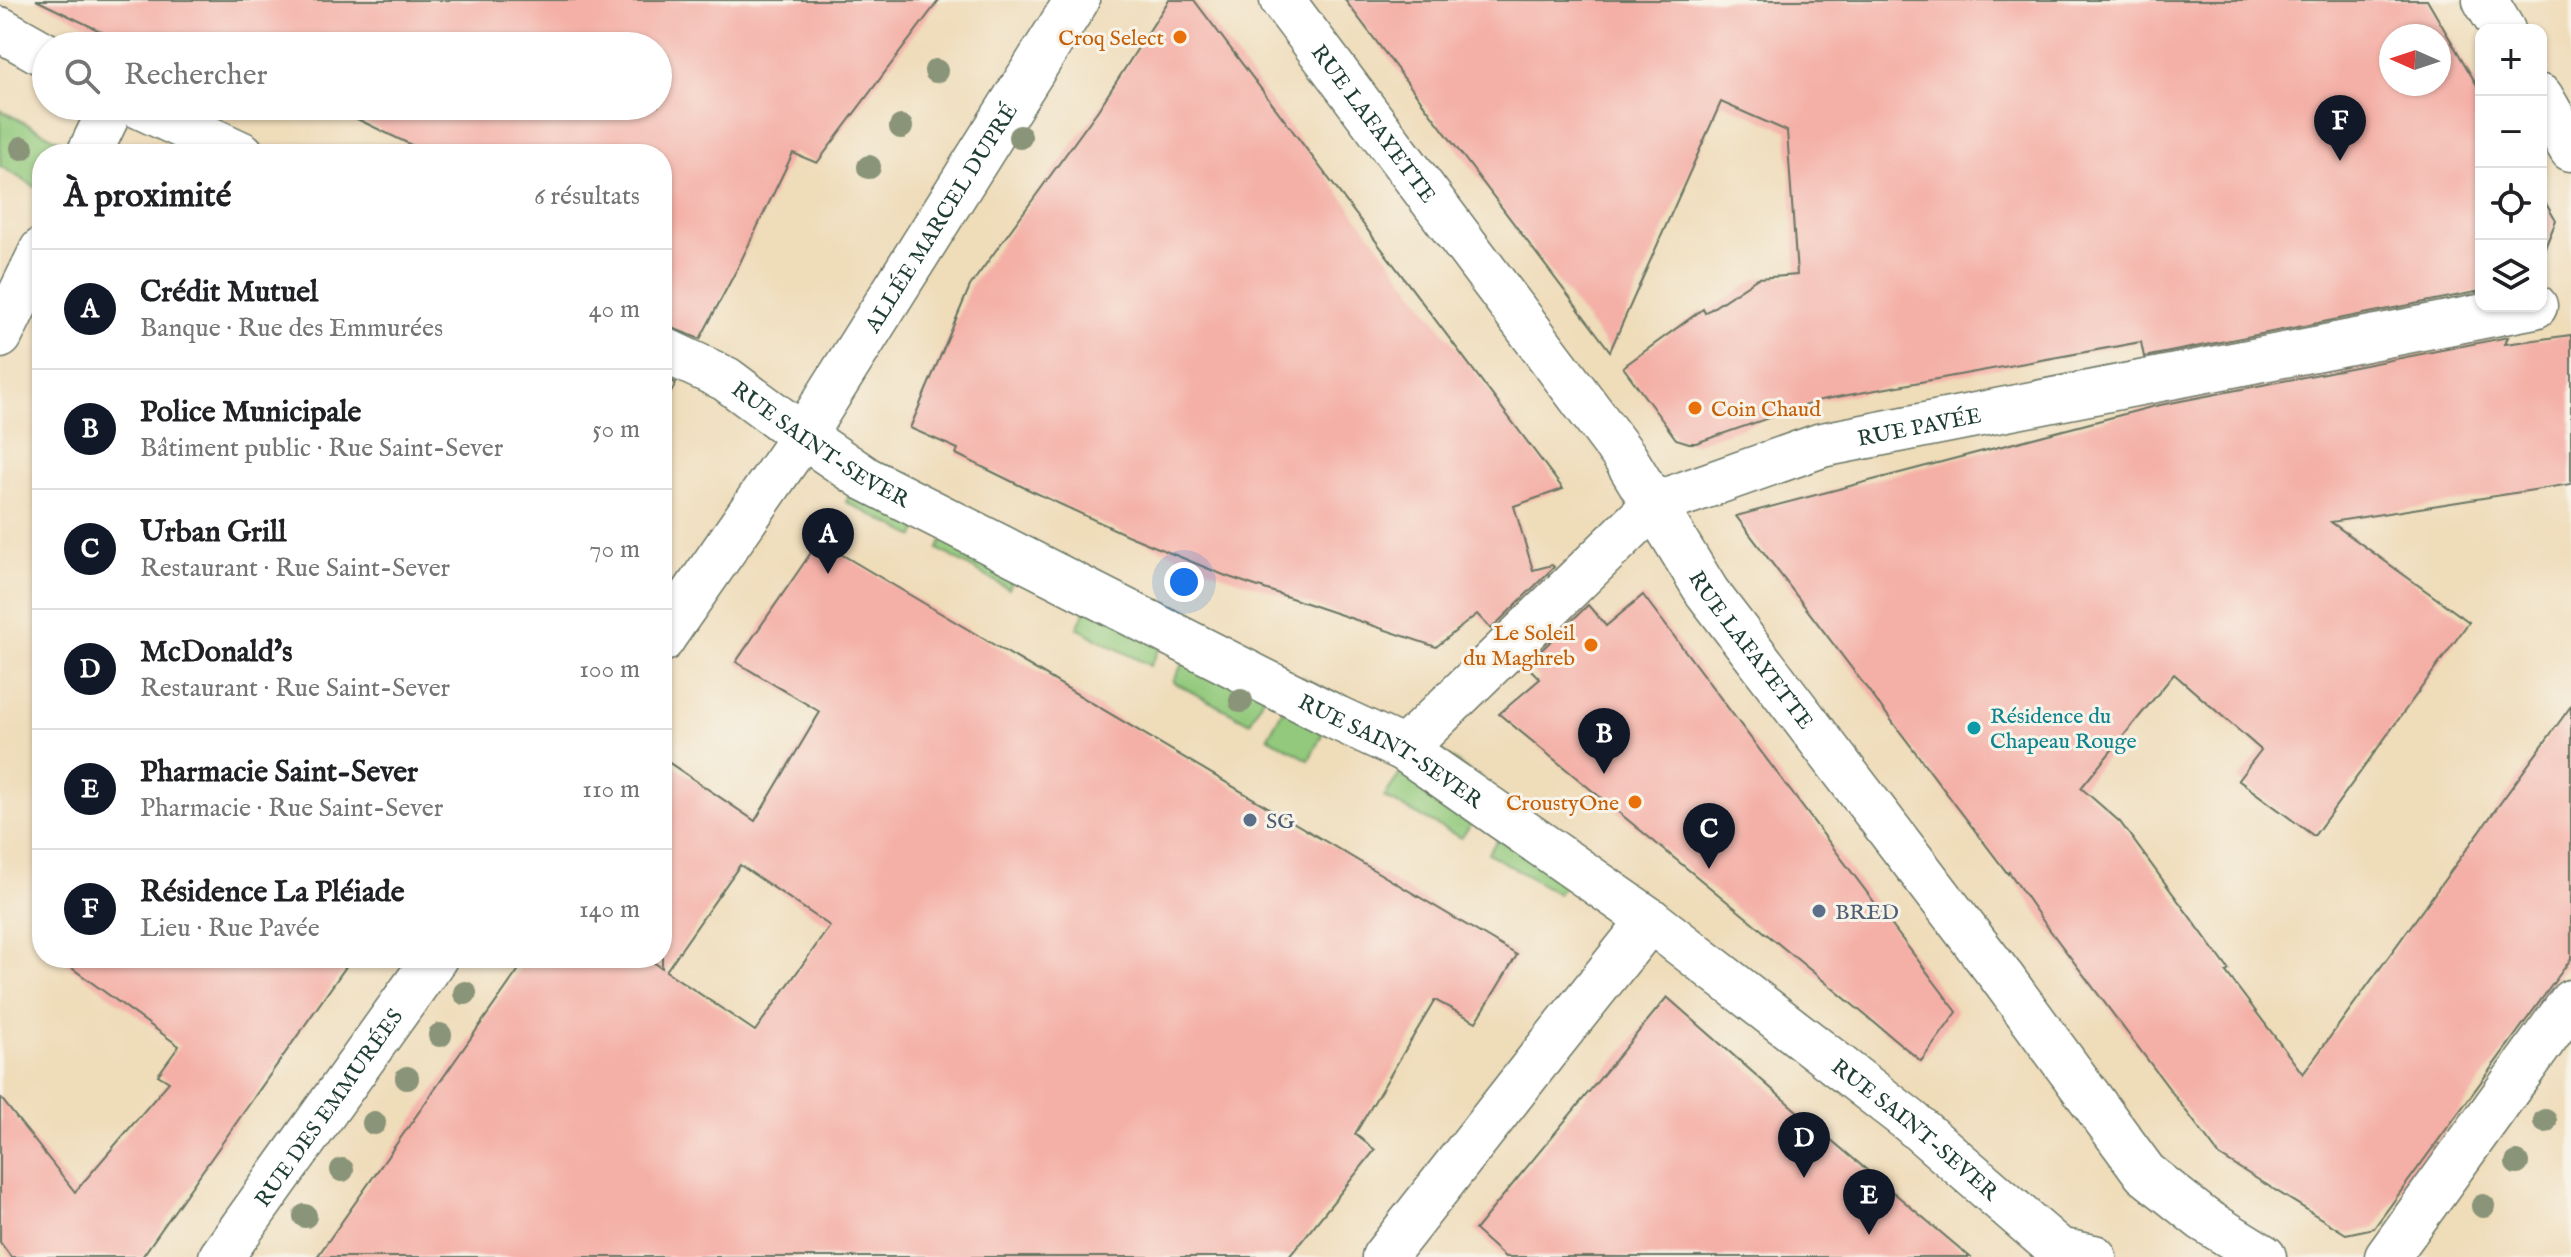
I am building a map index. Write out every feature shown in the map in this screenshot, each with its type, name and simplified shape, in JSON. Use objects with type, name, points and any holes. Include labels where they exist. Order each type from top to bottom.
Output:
[{"type":"street","name":"ALLÉE MARCEL DUPRÉ","points":[[803,436],[1077,0]]},
{"type":"street","name":"RUE LAFAYETTE","points":[[1282,0],[1624,456],[1707,592],[2003,979],[2145,1173],[2203,1219],[2264,1257]]},
{"type":"street","points":[[2485,0],[2499,24]]},
{"type":"street","points":[[0,29],[32,47]]},
{"type":"street","points":[[2547,107],[2571,149]]},
{"type":"street","points":[[94,144],[105,120]]},
{"type":"street","points":[[169,120],[221,144]]},
{"type":"street","points":[[0,336],[32,270]]},
{"type":"street","points":[[2547,304],[2571,299]]},
{"type":"street","name":"RUE PAVÉE","points":[[1404,749],[1655,504],[1822,445],[2504,312]]},
{"type":"street","name":"RUE SAINT-SEVER","points":[[672,354],[726,379],[866,479],[1404,749],[1650,920],[1910,1121],[2072,1255]]},
{"type":"street","points":[[672,625],[803,436]]},
{"type":"street","points":[[1384,1257],[1650,920]]},
{"type":"street","name":"RUE DES EMMURÉES","points":[[221,1257],[428,968]]},
{"type":"street","points":[[2387,1257],[2571,1002]]},
{"type":"green space","points":[[0,110],[66,144],[32,144],[32,185],[0,166]]},
{"type":"green space","points":[[863,467],[930,502],[915,537],[846,502]]},
{"type":"green space","points":[[955,512],[1028,549],[1009,589],[938,549]]},
{"type":"green space","points":[[1099,582],[1175,621],[1150,666],[1077,628]]},
{"type":"green space","points":[[1199,631],[1278,667],[1250,723],[1173,682]]},
{"type":"green space","points":[[1301,677],[1341,697],[1309,760],[1268,737]]},
{"type":"green space","points":[[1425,738],[1495,792],[1461,838],[1384,797]]},
{"type":"green space","points":[[1518,813],[1579,864],[1558,894],[1488,853]]},
{"type":"building","points":[[36,0],[939,0],[817,163],[793,153],[700,339],[672,328],[672,144],[409,144],[359,120],[672,120],[672,32],[102,32]]},
{"type":"building","points":[[1169,0],[1194,0],[1563,489],[1514,506],[1533,570],[1554,567],[1491,629],[1477,614],[1436,647],[1226,576],[1023,487],[956,454],[958,449],[910,428],[970,286],[1098,110]]},
{"type":"building","points":[[1345,0],[2427,0],[2441,24],[2379,24],[2379,96],[2451,96],[2451,41],[2475,82],[2475,292],[2144,357],[2141,342],[1821,400],[1689,443],[1676,439],[1623,367],[1703,309],[1705,313],[1758,278],[1797,275],[1787,131],[1721,102],[1610,351]]},
{"type":"building","points":[[2547,205],[2556,221],[2547,243]]},
{"type":"building","points":[[2571,335],[2571,484],[2331,522],[2469,622],[2314,836],[2238,780],[2261,750],[2174,674],[2081,788],[2120,822],[2303,1074],[2571,706],[2571,959],[2374,1228],[2346,1234],[2220,1156],[2009,872],[1736,516],[2155,406],[2508,337],[2505,344]]},
{"type":"building","points":[[819,541],[1517,955],[1476,1022],[1435,1000],[1355,1134],[1375,1150],[1289,1257],[317,1257],[520,968],[668,968],[666,971],[755,1031],[830,926],[740,865],[672,962],[672,765],[755,821],[820,712],[736,662]]},
{"type":"building","points":[[1643,595],[1957,1012],[1921,1061],[1499,714],[1540,679],[1526,665],[1588,605],[1606,626]]},
{"type":"building","points":[[72,968],[345,968],[142,1257],[11,1257],[0,1242],[0,1097],[75,1192],[169,1082],[158,1075],[179,1046]]},
{"type":"building","points":[[1667,997],[1970,1257],[1505,1257],[1475,1230]]},
{"type":"place","name":"Croq Select","points":[[1180,37]]},
{"type":"place","name":"Résidence La Pléiade","points":[[2340,161]]},
{"type":"place","name":"Coin Chaud","points":[[1695,408]]},
{"type":"place","name":"Crédit Mutuel","points":[[828,574]]},
{"type":"place","name":"Le Soleil du Maghreb","points":[[1591,645]]},
{"type":"place","name":"Résidence du Chapeau Rouge","points":[[1974,728]]},
{"type":"place","name":"Police Municipale","points":[[1604,774]]},
{"type":"place","name":"CroustyOne","points":[[1635,802]]},
{"type":"place","name":"SG","points":[[1250,820]]},
{"type":"place","name":"Urban Grill","points":[[1709,869]]},
{"type":"place","name":"BRED","points":[[1819,911]]},
{"type":"place","name":"McDonald's","points":[[1804,1178]]},
{"type":"place","name":"Pharmacie Saint-Sever","points":[[1869,1235]]}]
